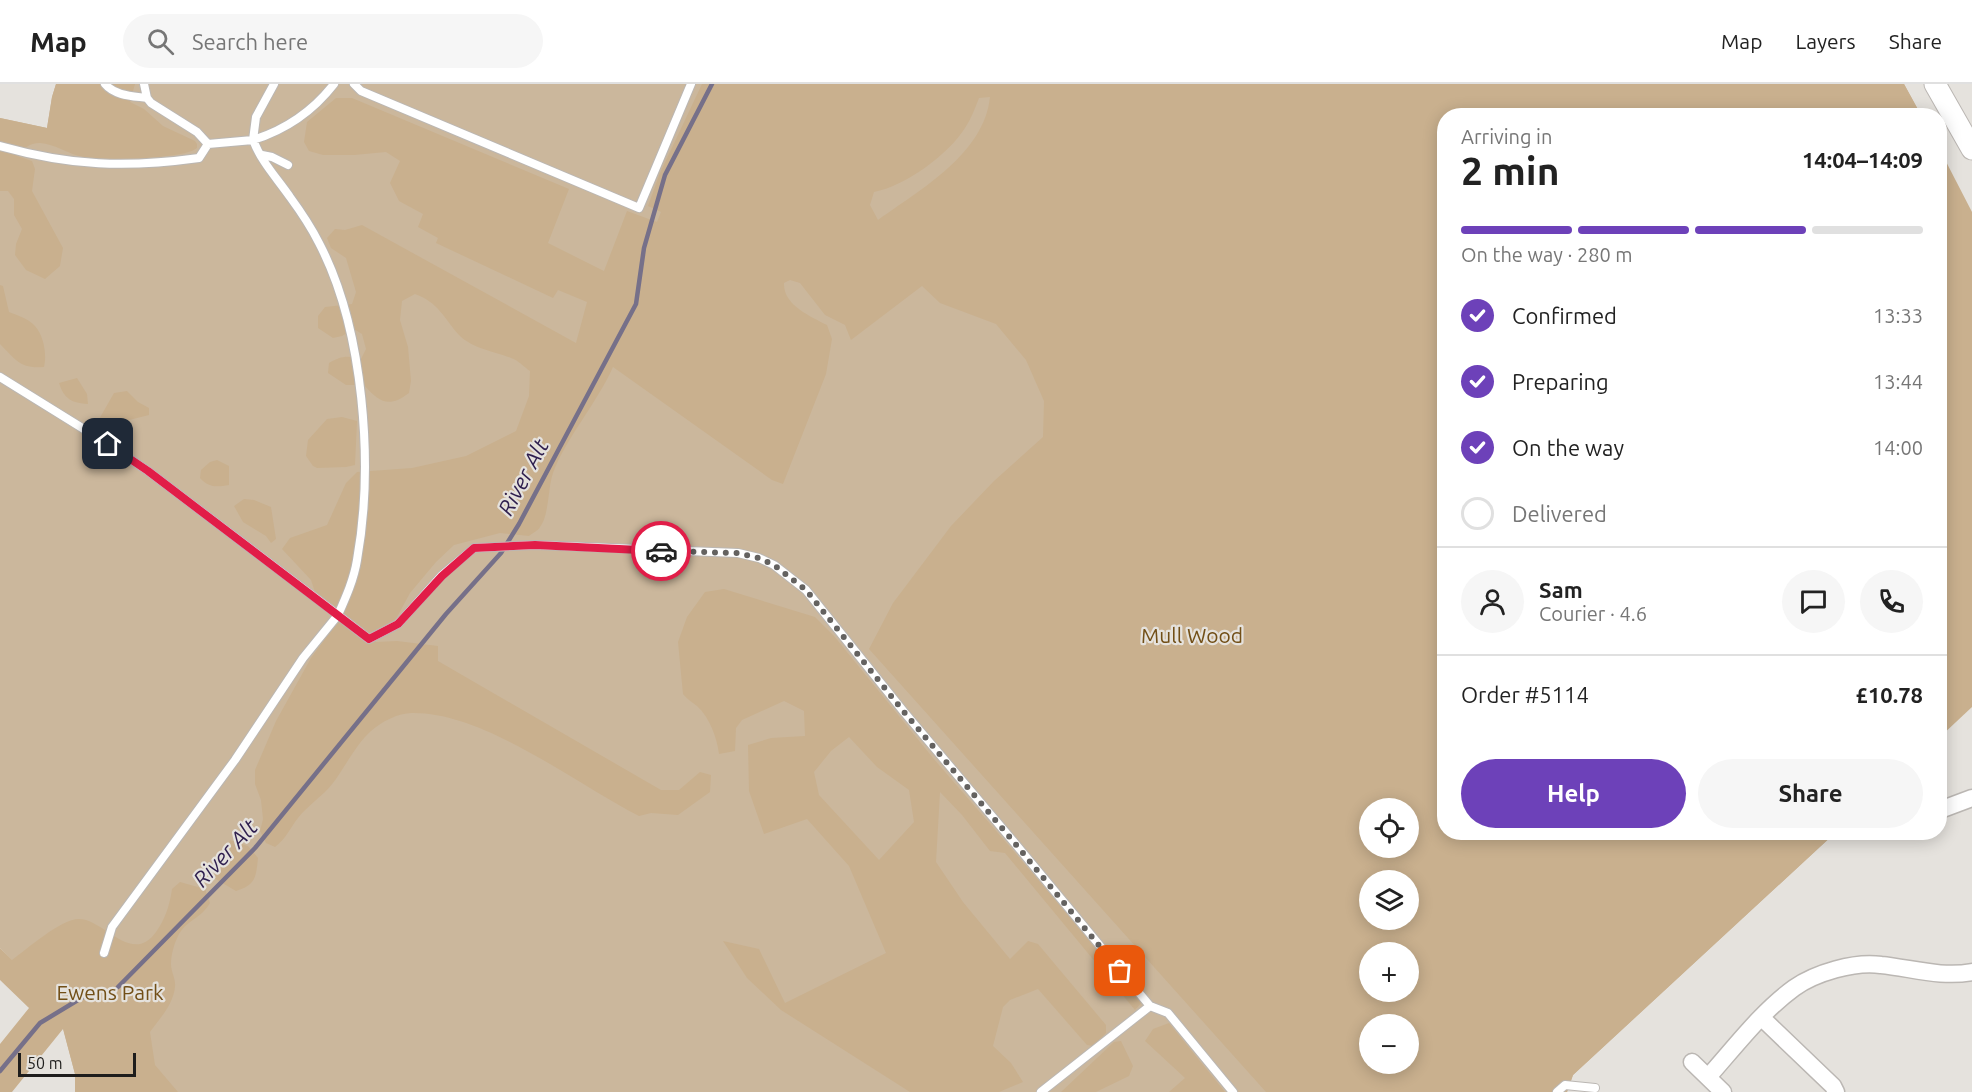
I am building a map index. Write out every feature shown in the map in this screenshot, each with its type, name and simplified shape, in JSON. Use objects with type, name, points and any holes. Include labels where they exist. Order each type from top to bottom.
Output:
[{"type":"street","points":[[1935,84],[1972,149]]},
{"type":"street","points":[[1947,807],[1972,798]]},
{"type":"street","points":[[1708,1077],[1762,1018],[1795,987],[1839,967],[1880,964],[1894,968],[1946,974],[1972,972]]},
{"type":"street","points":[[1762,1018],[1833,1086],[1836,1092]]},
{"type":"street","points":[[1692,1062],[1723,1092]]},
{"type":"lane","points":[[105,84],[108,88],[124,95],[147,98]]},
{"type":"lane","points":[[144,84],[147,98],[151,103],[197,132],[208,144]]},
{"type":"lane","points":[[104,953],[112,927],[235,760],[303,658],[338,615],[357,561],[364,492],[364,436],[354,356],[336,282],[320,245],[294,203],[267,168],[254,140],[256,117],[274,84]]},
{"type":"lane","points":[[208,144],[254,140],[282,127],[312,108],[334,84]]},
{"type":"lane","points":[[354,84],[361,91],[639,208],[691,84]]},
{"type":"lane","points":[[0,146],[54,160],[111,165],[199,158],[208,144]]},
{"type":"lane","points":[[262,155],[288,165]]},
{"type":"lane","points":[[0,377],[148,471],[369,639],[398,624],[442,576],[474,548],[535,545],[738,553],[759,558],[774,565],[806,590],[904,712],[1149,1006],[1168,1013],[1233,1092]]},
{"type":"lane","points":[[1041,1092],[1149,1006]]},
{"type":"lane","points":[[1557,1092],[1565,1085],[1595,1088]]},
{"type":"green space","points":[[56,84],[1904,84],[1917,108],[1437,108],[1437,840],[1827,840],[1573,1075],[1567,1092],[75,1092],[75,1074],[58,1009],[0,948],[0,118],[47,128]]},
{"type":"green space","points":[[56,84],[135,84],[130,102],[144,109],[163,126],[195,141],[197,148],[177,155],[124,159],[83,157],[40,143],[29,145],[24,149],[17,156],[32,161],[35,169],[32,191],[63,248],[60,266],[45,279],[26,270],[15,255],[16,244],[22,229],[14,215],[14,199],[8,191],[0,191],[0,118],[47,128]]},
{"type":"green space","name":"Mull Wood","points":[[702,84],[1904,84],[1917,108],[1437,108],[1437,840],[1827,840],[1573,1075],[1567,1092],[1266,1092],[869,649],[893,603],[951,526],[994,481],[1043,437],[1044,401],[1026,360],[996,324],[940,303],[922,286],[851,340],[845,325],[825,315],[800,283],[790,280],[784,283],[788,298],[799,309],[827,325],[832,339],[826,374],[783,484],[772,480],[613,367],[599,394],[573,434],[553,473],[545,516],[539,528],[529,536],[500,533],[454,545],[410,593],[396,619],[374,634],[376,642],[397,641],[438,646],[438,661],[661,790],[679,790],[700,772],[711,775],[710,792],[678,815],[651,813],[639,816],[499,736],[440,716],[407,713],[380,724],[371,731],[333,783],[302,813],[282,840],[275,847],[266,843],[260,831],[263,819],[261,800],[255,784],[255,770],[276,721],[311,658],[330,632],[336,607],[315,592],[311,580],[282,549],[290,538],[327,525],[346,483],[357,472],[412,468],[466,456],[516,431],[529,396],[530,371],[514,359],[477,347],[465,340],[435,306],[415,294],[402,301],[400,320],[408,347],[411,381],[409,393],[396,401],[385,401],[375,396],[364,385],[346,385],[328,373],[329,363],[344,357],[361,359],[366,349],[362,334],[354,329],[333,338],[318,328],[318,316],[325,307],[352,304],[356,292],[346,258],[331,248],[327,238],[335,229],[345,230],[362,225],[576,343],[587,302],[558,290],[553,298],[436,243],[438,238],[418,227],[423,214],[399,201],[390,183],[400,161],[386,152],[323,155],[309,151],[304,142],[307,122],[336,98],[352,98],[569,189],[548,243],[604,271],[627,211],[657,222],[661,212],[648,206],[660,173]],"holes":[[[990,97],[985,117],[976,136],[948,168],[878,220],[870,205],[874,192],[899,183],[937,159],[965,128],[979,98]]]},
{"type":"green space","points":[[1947,164],[1972,212],[1972,707],[1947,730]]},
{"type":"green space","points":[[0,285],[3,286],[9,312],[30,321],[41,335],[44,346],[44,367],[24,365],[0,344]]},
{"type":"green space","points":[[77,378],[87,394],[88,404],[77,403],[63,393],[59,383]]},
{"type":"green space","points":[[127,391],[138,402],[149,408],[149,415],[129,420],[120,426],[98,421],[114,393]]},
{"type":"green space","points":[[342,417],[357,421],[355,465],[317,468],[313,466],[306,456],[308,440],[327,419]]},
{"type":"green space","points":[[217,460],[229,466],[229,485],[213,486],[200,478],[201,470],[210,462]]},
{"type":"green space","points":[[244,499],[254,500],[271,507],[276,539],[271,543],[266,536],[243,522],[234,506]]},
{"type":"green space","points":[[724,589],[815,617],[834,636],[933,758],[1143,1001],[1135,1010],[1005,853],[990,851],[962,815],[940,792],[936,862],[963,902],[1010,959],[1028,941],[1038,944],[1106,1025],[1106,1033],[1093,1046],[1087,1045],[1038,989],[1010,1000],[1003,1007],[993,1046],[1011,1063],[1023,1082],[999,1092],[910,1092],[781,1010],[747,978],[723,941],[759,949],[785,1003],[886,953],[849,866],[807,819],[764,834],[749,791],[748,745],[771,738],[805,736],[804,711],[784,701],[742,720],[736,728],[735,751],[719,754],[715,735],[706,716],[683,694],[678,642],[687,617],[705,592]],"holes":[[[849,737],[877,767],[909,790],[914,822],[879,860],[819,795],[814,772],[831,751]]]},
{"type":"green space","points":[[230,840],[248,846],[258,858],[254,879],[248,886],[236,891],[214,878],[222,865]]},
{"type":"green space","name":"Ewens Park","points":[[180,882],[205,889],[210,903],[202,913],[185,926],[178,936],[171,961],[175,984],[174,994],[166,1011],[150,1032],[155,1065],[178,1092],[75,1092],[75,1074],[63,1029],[12,1092],[0,1092],[0,1044],[29,1008],[0,980],[0,948],[12,960],[54,929],[79,919],[89,921],[128,943],[137,944],[147,941],[162,922],[172,889]]},
{"type":"green space","points":[[1169,1023],[1225,1092],[1169,1092],[1185,1078],[1145,1041],[1153,1029]]},
{"type":"green space","points":[[1121,1041],[1133,1066],[1129,1076],[1096,1092],[1061,1092],[1114,1042]]},
{"type":"waterway","name":"River Alt","points":[[118,987],[255,848],[446,614],[501,553],[519,524],[636,304],[644,248],[665,175],[712,84]]},
{"type":"waterway","name":"River Alt","points":[[0,1071],[40,1023],[83,997]]},
{"type":"way so far","points":[[661,551],[738,553],[759,558],[774,565],[806,590],[904,712],[1120,971]]},
{"type":"route","points":[[108,444],[148,471],[369,639],[398,624],[442,576],[474,548],[535,545],[661,551]]}]
